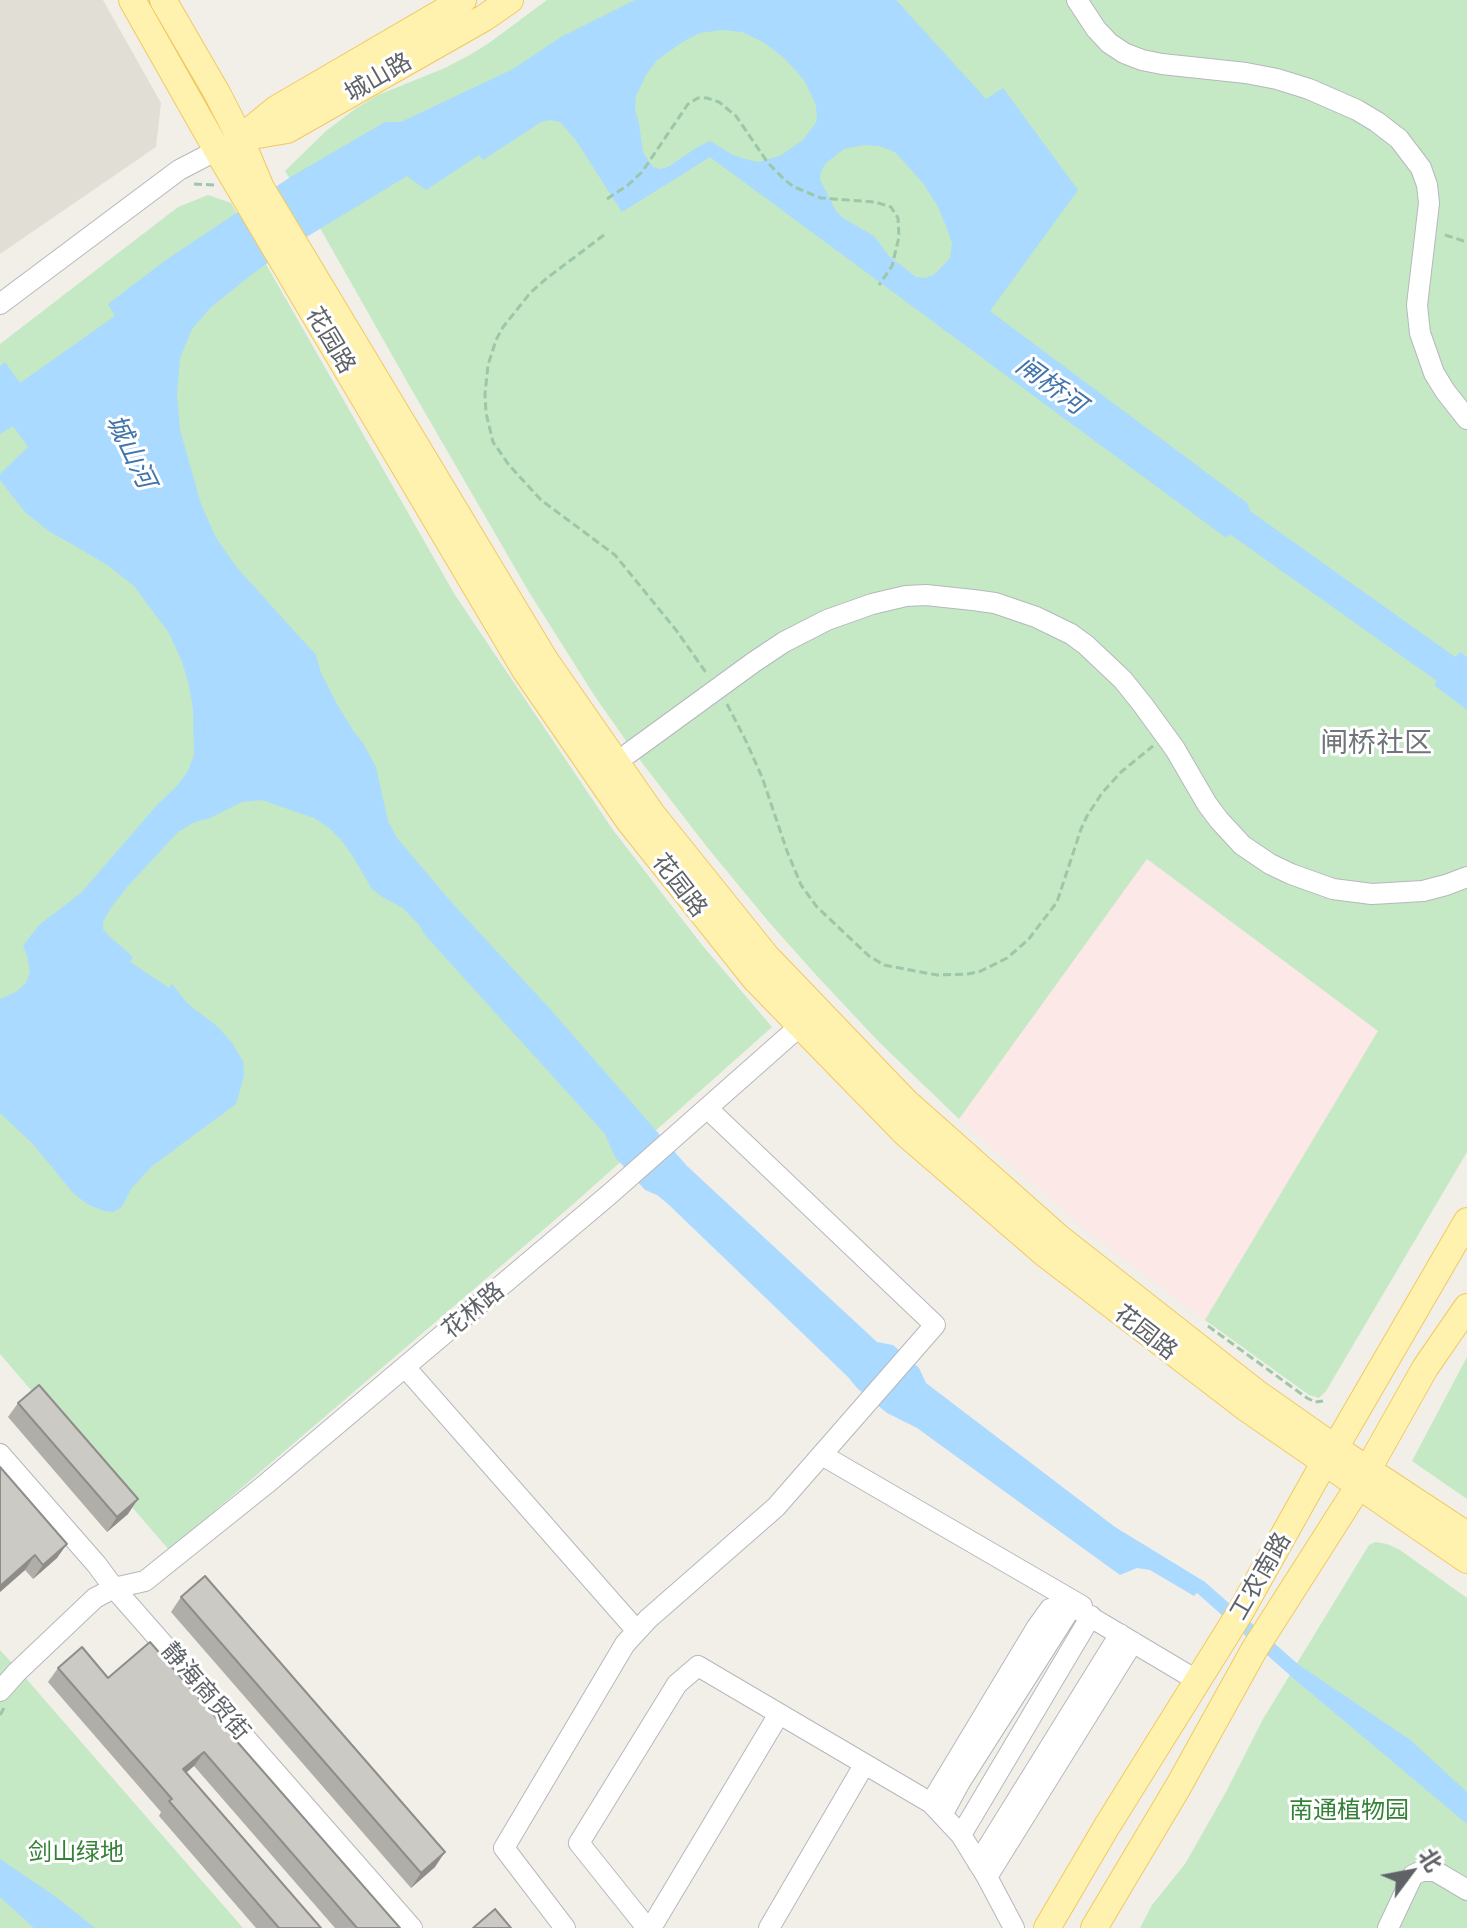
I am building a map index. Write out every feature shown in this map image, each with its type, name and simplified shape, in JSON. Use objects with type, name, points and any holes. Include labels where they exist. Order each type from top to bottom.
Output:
[{"type":"main road","name":"花园路","points":[[132,0],[228,144],[253,192],[545,660],[652,814],[766,956],[809,1018],[1050,1230],[1258,1394],[1330,1456],[1363,1478],[1467,1560]]},
{"type":"main road","name":"花园路","points":[[163,0],[217,93],[228,144]]},
{"type":"main road","name":"城山路","points":[[228,144],[276,109],[463,0]]},
{"type":"main road","name":"城山路","points":[[228,144],[287,130],[484,18],[510,0]]},
{"type":"main road","name":"工农南路","points":[[1047,1928],[1236,1619],[1467,1221]]},
{"type":"main road","name":"工农南路","points":[[1094,1928],[1178,1787],[1254,1650],[1363,1478],[1425,1368],[1467,1307]]},
{"type":"main road","name":"花园路","points":[[1363,1478],[1467,1535]]},
{"type":"street","points":[[1077,0],[1096,29],[1124,53],[1162,64],[1277,79],[1309,89],[1357,110],[1399,139],[1421,168],[1429,203],[1417,305],[1420,333],[1434,373],[1467,419]]},
{"type":"street","name":"城山路","points":[[0,304],[179,170],[228,144]]},
{"type":"street","points":[[629,753],[784,642],[827,620],[906,596],[952,597],[995,603],[1036,617],[1071,634],[1123,680],[1166,736],[1207,804],[1226,829],[1242,845],[1270,864],[1333,889],[1372,894],[1423,891],[1467,877]]},
{"type":"street","name":"花林路","points":[[0,1691],[95,1598],[114,1588],[145,1581],[266,1484],[611,1193],[809,1018]]},
{"type":"street","points":[[565,1928],[504,1848],[625,1644],[648,1619],[776,1507],[935,1325],[707,1108]]},
{"type":"street","points":[[405,1367],[637,1631]]},
{"type":"street","name":"静海商贸街","points":[[0,1454],[412,1928]]},
{"type":"street","points":[[822,1455],[1128,1633],[982,1870]]},
{"type":"street","points":[[937,1809],[1050,1609],[1072,1606],[1198,1681]]},
{"type":"street","points":[[961,1835],[1091,1616]]},
{"type":"street","points":[[779,1714],[649,1928],[579,1843],[677,1684],[698,1666],[779,1714],[937,1809],[961,1835],[1014,1928]]},
{"type":"street","points":[[769,1928],[864,1765]]},
{"type":"street","points":[[1388,1928],[1413,1875],[1435,1871],[1467,1890]]},
{"type":"path","points":[[607,199],[634,181],[688,104],[698,98],[707,98],[719,102],[736,116],[763,156],[794,187],[807,194],[837,200],[875,202],[891,207],[899,226],[895,259],[879,285]]},
{"type":"path","points":[[1425,231],[1467,242]]},
{"type":"path","points":[[604,235],[531,292],[496,340],[488,365],[485,394],[493,442],[541,500],[615,555],[676,630],[717,689],[745,739],[801,885],[845,936],[884,965],[937,975],[981,971],[1007,958],[1028,940],[1057,902],[1081,829],[1102,793],[1131,762],[1166,736]]},
{"type":"path","points":[[1199,1319],[1307,1398],[1315,1402],[1323,1401]]},
{"type":"shaded area","points":[[0,0],[103,0],[161,103],[156,147],[0,254]]},
{"type":"shaded area","points":[[1147,859],[1379,1031],[1205,1320],[1089,1232],[959,1119]]},
{"type":"green space","points":[[547,0],[1467,0],[1467,1152],[1319,1398],[1309,1395],[1205,1320],[1378,1031],[1147,859],[959,1119],[879,1042],[768,921],[636,755],[529,592],[285,171],[326,131],[355,109],[378,95],[468,56]]},
{"type":"green space","points":[[208,195],[231,203],[455,595],[613,830],[702,945],[772,1027],[571,1206],[169,1550],[0,1354],[0,344],[178,207]]},
{"type":"green space","points":[[1467,1357],[1467,1499],[1412,1461]]},
{"type":"green space","name":"南通植物园","points":[[1375,1542],[1400,1550],[1467,1598],[1467,1928],[1140,1928],[1152,1905],[1185,1864],[1263,1719],[1369,1545]]},
{"type":"green space","name":"剑山绿地","points":[[0,1650],[23,1675],[243,1928],[0,1928]]},
{"type":"water","points":[[635,0],[896,0],[986,99],[1003,88],[1078,190],[990,311],[1247,503],[1250,511],[1455,657],[1460,652],[1467,657],[1467,710],[1434,685],[1437,681],[1231,535],[1225,537],[710,157],[622,212],[575,139],[560,122],[551,120],[541,122],[483,160],[479,155],[426,190],[407,176],[290,247],[211,307],[192,329],[180,358],[177,395],[180,430],[201,504],[216,538],[238,569],[316,655],[321,673],[337,704],[376,767],[388,821],[397,838],[687,1166],[877,1342],[893,1345],[919,1368],[926,1383],[1115,1527],[1205,1582],[1299,1665],[1409,1739],[1467,1792],[1467,1824],[1197,1593],[1194,1596],[1150,1570],[1137,1568],[1120,1575],[917,1428],[887,1413],[857,1388],[668,1204],[645,1190],[615,1157],[605,1134],[420,926],[403,908],[372,889],[341,840],[314,818],[262,800],[242,802],[195,822],[178,832],[127,887],[103,922],[103,929],[109,936],[133,957],[130,962],[169,988],[172,984],[188,1004],[218,1027],[232,1043],[243,1061],[244,1076],[236,1104],[152,1166],[131,1189],[122,1207],[113,1212],[89,1205],[74,1194],[33,1144],[0,1113],[0,999],[16,992],[26,983],[30,972],[23,946],[39,925],[81,893],[177,786],[188,771],[194,755],[189,685],[169,633],[134,586],[110,567],[50,532],[25,512],[0,480],[0,474],[28,447],[13,426],[0,434],[0,366],[5,362],[20,383],[115,316],[108,304],[166,260],[289,178],[385,122],[401,122],[513,69],[561,37]],"holes":[[[722,30],[742,32],[783,57],[805,82],[816,105],[817,121],[803,140],[780,156],[758,162],[733,155],[710,141],[668,167],[653,167],[643,152],[635,108],[636,96],[646,75],[657,60],[684,41],[700,33]],[[863,145],[880,146],[896,153],[923,183],[937,205],[952,244],[950,258],[934,275],[916,277],[889,256],[874,236],[836,211],[820,180],[821,171],[844,149]]]},
{"type":"water","points":[[0,1859],[95,1928],[34,1928],[0,1897]]},
{"type":"building","points":[[39,1385],[138,1499],[117,1517],[18,1403]]},
{"type":"building","points":[[0,1467],[67,1544],[43,1565],[35,1555],[0,1586]]},
{"type":"building","points":[[205,1576],[445,1852],[421,1873],[181,1597]]},
{"type":"building","points":[[150,1642],[400,1928],[357,1928],[204,1752],[183,1769],[321,1928],[279,1928],[58,1668],[82,1647],[108,1678]]},
{"type":"building","points":[[495,1909],[511,1928],[473,1928]]},
{"type":"district","name":"闸桥社区","points":[[1376,743]]},
{"type":"water label","name":"闸桥河","points":[[1051,385]]},
{"type":"water label","name":"城山河","points":[[131,451]]}]
